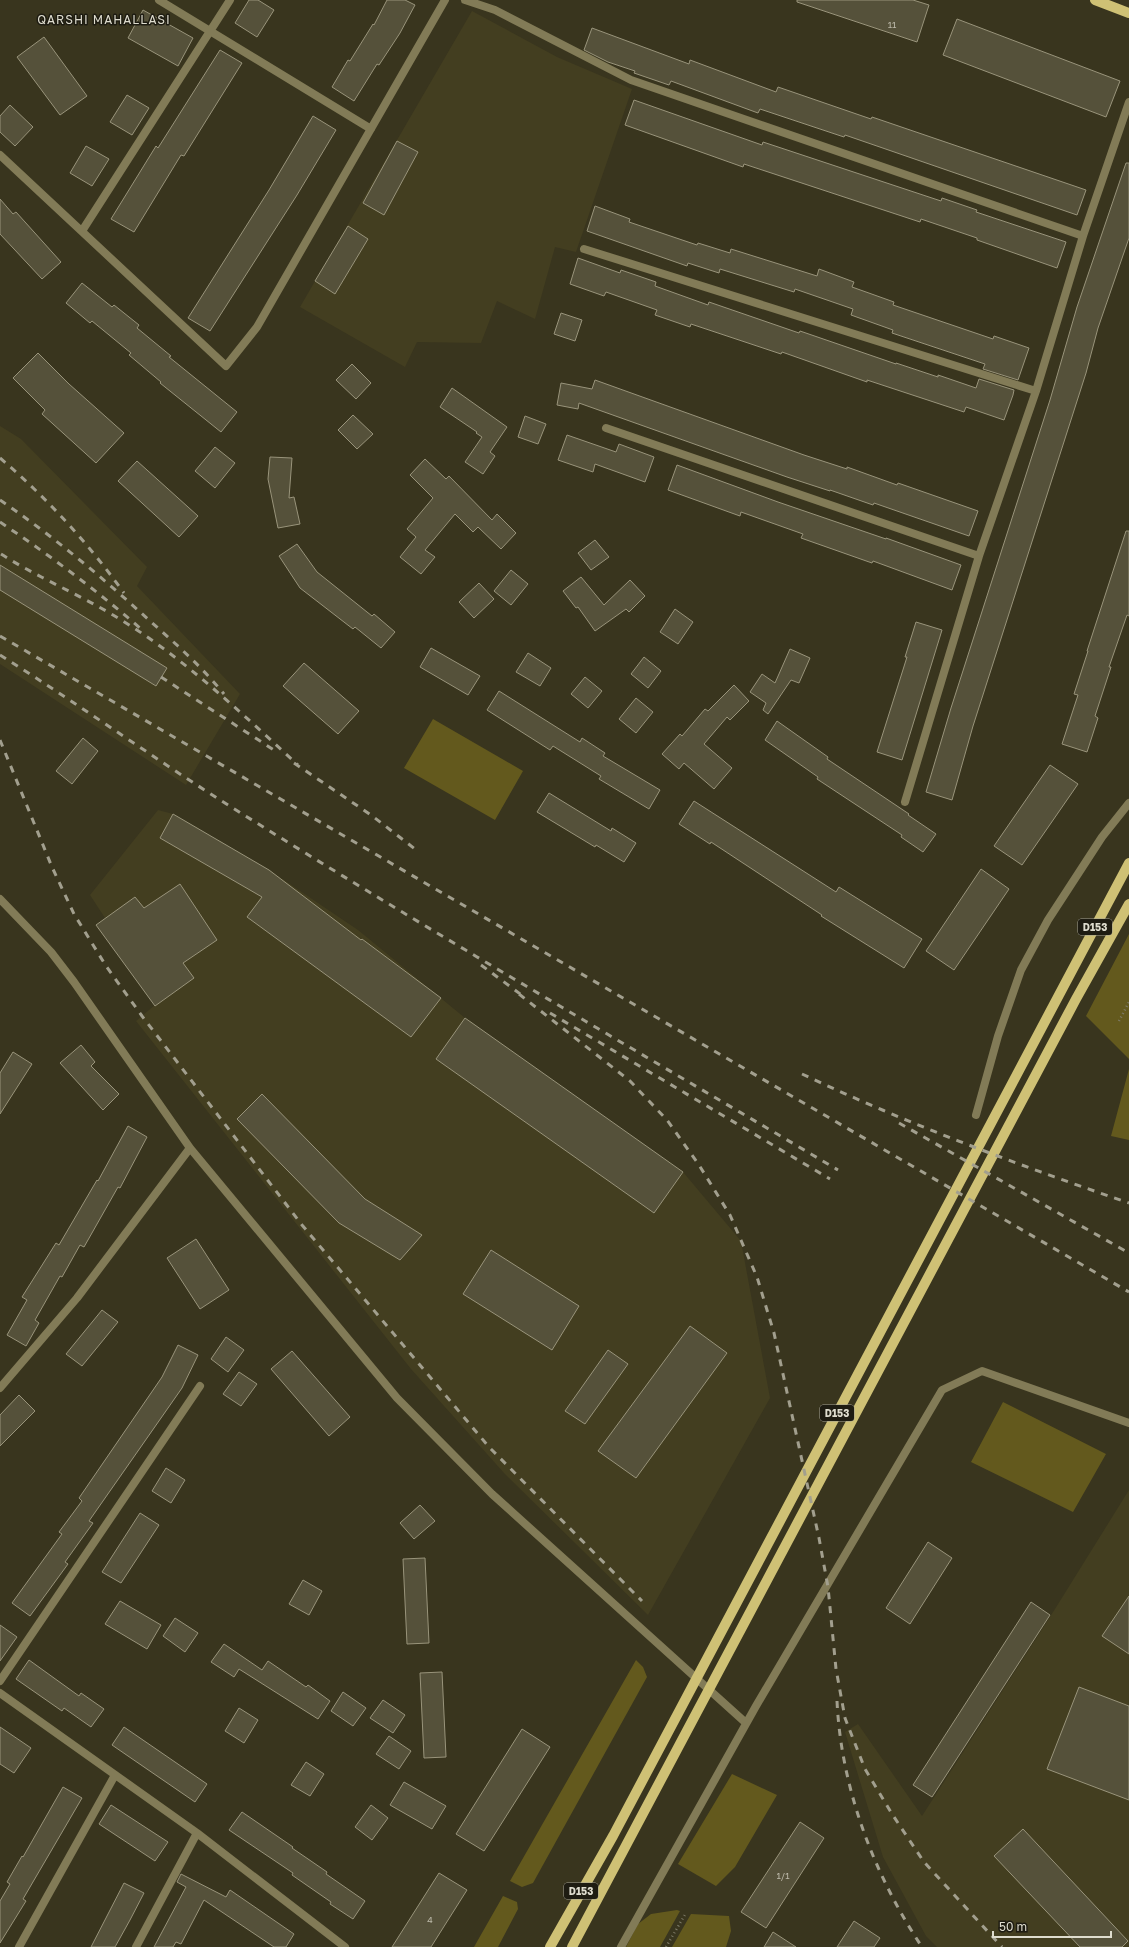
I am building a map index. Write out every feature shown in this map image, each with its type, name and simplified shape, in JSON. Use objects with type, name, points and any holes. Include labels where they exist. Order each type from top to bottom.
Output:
[{"type":"main road","points":[[1094,0],[1129,13]]},
{"type":"main road","name":"D153","points":[[550,1947],[613,1836],[1129,863]]},
{"type":"main road","name":"D153","points":[[572,1947],[1076,999],[1129,904]]},
{"type":"street","points":[[159,0],[370,129]]},
{"type":"street","points":[[82,231],[230,0]]},
{"type":"street","points":[[0,155],[226,366],[257,327],[445,0]]},
{"type":"street","points":[[465,0],[495,10],[631,80],[1083,236]]},
{"type":"street","points":[[905,802],[978,556],[1036,391],[1083,236],[1129,102]]},
{"type":"street","points":[[584,249],[1036,391]]},
{"type":"street","points":[[606,428],[978,556]]},
{"type":"street","points":[[976,1115],[998,1036],[1021,970],[1048,920],[1102,837],[1129,803]]},
{"type":"street","points":[[0,899],[51,952],[74,982],[190,1148],[397,1398],[492,1494],[746,1723]]},
{"type":"street","points":[[0,1388],[77,1298],[190,1148]]},
{"type":"street","points":[[621,1947],[746,1723],[942,1390],[982,1371],[1129,1424]]},
{"type":"street","points":[[0,1681],[200,1386]]},
{"type":"street","points":[[0,1693],[197,1833],[345,1947]]},
{"type":"street","points":[[19,1947],[115,1775]]},
{"type":"street","points":[[136,1947],[197,1833]]},
{"type":"path","points":[[1119,1021],[1129,1002]]},
{"type":"path","points":[[666,1947],[686,1913]]},
{"type":"shaded area","points":[[472,11],[557,57],[632,89],[576,252],[555,247],[535,319],[497,301],[481,343],[417,342],[405,367],[300,307]]},
{"type":"shaded area","points":[[0,426],[21,439],[147,567],[137,586],[240,694],[186,785],[0,664]]},
{"type":"shaded area","points":[[433,719],[523,771],[495,820],[404,768]]},
{"type":"shaded area","points":[[158,810],[173,814],[269,870],[358,930],[465,1018],[683,1172],[741,1241],[770,1398],[648,1615],[504,1473],[411,1369],[136,1021],[155,1005],[96,925],[105,918],[90,895]]},
{"type":"shaded area","points":[[1129,934],[1129,1059],[1086,1016]]},
{"type":"shaded area","points":[[1129,1069],[1129,1140],[1111,1136]]},
{"type":"shaded area","points":[[1003,1402],[1106,1454],[1073,1512],[971,1462]]},
{"type":"shaded area","points":[[1129,1490],[1129,1947],[937,1947],[926,1936],[883,1857],[845,1732],[858,1724],[922,1816],[1055,1609]]},
{"type":"shaded area","points":[[636,1660],[643,1667],[647,1677],[533,1883],[522,1887],[510,1881]]},
{"type":"shaded area","points":[[732,1774],[777,1795],[735,1867],[716,1886],[678,1864]]},
{"type":"shaded area","points":[[503,1896],[517,1902],[518,1909],[498,1947],[474,1947]]},
{"type":"shaded area","points":[[677,1910],[680,1911],[660,1947],[626,1947],[638,1924],[651,1914]]},
{"type":"shaded area","points":[[691,1914],[729,1916],[731,1931],[726,1947],[672,1947]]},
{"type":"building","points":[[249,0],[258,0],[274,10],[257,37],[235,23]]},
{"type":"building","points":[[387,0],[405,0],[415,5],[400,33],[379,65],[377,64],[354,101],[332,87],[348,60],[350,61],[373,24],[374,25]]},
{"type":"building","points":[[797,0],[913,0],[929,5],[917,42],[797,2]]},
{"type":"building","points":[[143,10],[193,38],[178,66],[128,38]]},
{"type":"building","points":[[957,19],[1120,81],[1106,117],[943,55]]},
{"type":"building","points":[[592,28],[689,64],[690,60],[776,92],[778,87],[871,119],[872,117],[1086,190],[1077,215],[845,135],[844,137],[760,109],[758,113],[671,81],[669,85],[634,73],[635,71],[608,62],[584,50]]},
{"type":"building","points":[[44,37],[87,96],[60,115],[17,57]]},
{"type":"building","points":[[220,50],[242,63],[184,156],[181,155],[134,232],[111,219],[156,146],[158,148]]},
{"type":"building","points":[[127,95],[149,108],[132,135],[110,122]]},
{"type":"building","points":[[634,100],[762,145],[763,142],[941,201],[942,198],[977,210],[976,212],[1066,242],[1057,268],[921,219],[920,222],[744,164],[743,167],[625,125]]},
{"type":"building","points":[[10,105],[33,127],[15,146],[0,132],[0,116]]},
{"type":"building","points":[[313,116],[336,130],[297,195],[210,331],[188,318],[269,190]]},
{"type":"building","points":[[397,141],[418,152],[384,215],[363,203]]},
{"type":"building","points":[[86,146],[109,159],[92,186],[70,173]]},
{"type":"building","points":[[1126,163],[1129,163],[1129,238],[1098,328],[1086,373],[973,726],[952,800],[926,792],[951,708],[1050,400],[1077,307]]},
{"type":"building","points":[[0,199],[13,214],[16,212],[61,262],[42,279],[0,234]]},
{"type":"building","points":[[595,206],[630,219],[629,222],[697,245],[698,243],[730,253],[731,249],[817,276],[819,269],[854,282],[852,287],[894,302],[893,305],[993,339],[994,336],[1029,348],[1018,380],[983,369],[985,364],[892,333],[893,330],[851,315],[853,309],[795,289],[794,292],[720,269],[719,273],[688,263],[687,266],[587,231]]},
{"type":"building","points":[[348,226],[368,239],[335,294],[315,281]]},
{"type":"building","points":[[578,258],[620,273],[621,270],[656,282],[655,286],[708,305],[709,302],[799,333],[800,331],[896,364],[938,377],[938,375],[976,388],[979,379],[1014,390],[1013,395],[1004,420],[966,407],[964,412],[867,380],[867,382],[782,352],[781,354],[691,324],[690,327],[655,315],[657,310],[606,292],[604,296],[570,284]]},
{"type":"building","points":[[82,283],[112,307],[114,305],[139,325],[137,328],[171,356],[169,357],[237,412],[221,432],[160,383],[161,382],[129,355],[131,353],[92,321],[90,323],[66,303]]},
{"type":"building","points":[[561,313],[582,320],[575,341],[554,334]]},
{"type":"building","points":[[38,353],[69,384],[124,433],[96,463],[42,414],[45,410],[13,378]]},
{"type":"building","points":[[352,364],[371,383],[356,399],[336,380]]},
{"type":"building","points":[[595,380],[804,455],[847,469],[847,467],[897,485],[898,483],[978,511],[969,536],[874,503],[873,505],[787,477],[579,403],[578,409],[557,405],[561,383],[592,389]]},
{"type":"building","points":[[452,388],[507,427],[490,452],[495,456],[483,474],[465,462],[482,437],[440,407]]},
{"type":"building","points":[[353,415],[373,434],[357,449],[338,430]]},
{"type":"building","points":[[525,416],[546,424],[538,444],[518,437]]},
{"type":"building","points":[[567,435],[616,452],[619,444],[654,457],[645,482],[595,464],[593,472],[558,460]]},
{"type":"building","points":[[215,447],[235,463],[215,488],[195,471]]},
{"type":"building","points":[[270,457],[292,458],[289,498],[294,497],[300,524],[278,528],[268,479]]},
{"type":"building","points":[[425,459],[446,479],[449,476],[492,520],[497,514],[516,533],[501,549],[478,527],[473,532],[455,514],[425,550],[435,557],[421,574],[400,557],[416,537],[407,529],[433,498],[410,475]]},
{"type":"building","points":[[137,461],[198,516],[179,537],[118,481]]},
{"type":"building","points":[[677,465],[778,502],[961,565],[952,590],[873,561],[872,563],[801,538],[803,534],[741,512],[740,516],[668,490]]},
{"type":"building","points":[[1126,531],[1129,531],[1129,616],[1127,615],[1109,667],[1111,667],[1095,716],[1098,718],[1087,752],[1062,744],[1078,695],[1074,694]]},
{"type":"building","points":[[595,540],[609,557],[591,570],[578,553]]},
{"type":"building","points":[[297,544],[317,572],[372,616],[374,614],[395,632],[381,648],[355,627],[353,629],[300,588],[279,556]]},
{"type":"building","points":[[0,565],[167,668],[156,686],[0,590]]},
{"type":"building","points":[[511,570],[528,584],[511,605],[494,591]]},
{"type":"building","points":[[581,577],[604,605],[630,580],[645,596],[629,612],[626,609],[595,631],[578,607],[576,608],[563,591]]},
{"type":"building","points":[[479,583],[494,599],[474,618],[459,602]]},
{"type":"building","points":[[675,609],[693,622],[678,644],[660,632]]},
{"type":"building","points":[[916,622],[942,630],[902,760],[877,752],[907,657],[905,657]]},
{"type":"building","points":[[431,648],[480,676],[468,695],[420,667]]},
{"type":"building","points":[[790,649],[810,658],[799,683],[791,680],[768,714],[763,710],[766,703],[750,692],[762,674],[775,683]]},
{"type":"building","points":[[528,653],[551,668],[540,686],[516,672]]},
{"type":"building","points":[[644,657],[661,671],[648,688],[631,674]]},
{"type":"building","points":[[304,663],[359,711],[338,734],[283,686]]},
{"type":"building","points":[[585,677],[602,691],[588,708],[571,694]]},
{"type":"building","points":[[734,685],[749,701],[730,720],[727,717],[704,744],[732,768],[714,789],[684,763],[679,769],[662,754],[680,734],[682,736],[705,709],[708,711]]},
{"type":"building","points":[[499,691],[580,742],[582,738],[605,753],[603,756],[660,790],[649,809],[599,779],[601,776],[553,746],[550,750],[487,710]]},
{"type":"building","points":[[636,698],[653,712],[636,733],[619,719]]},
{"type":"building","points":[[777,721],[828,757],[827,759],[936,834],[923,852],[901,837],[902,835],[817,779],[818,777],[765,740]]},
{"type":"building","points":[[83,738],[98,751],[72,784],[56,771]]},
{"type":"building","points":[[1050,765],[1078,784],[1022,865],[994,846]]},
{"type":"building","points":[[549,793],[611,831],[612,828],[636,843],[624,862],[596,845],[595,847],[537,812]]},
{"type":"building","points":[[694,801],[836,892],[839,887],[922,939],[904,968],[821,916],[822,915],[711,842],[710,844],[679,824]]},
{"type":"building","points":[[173,814],[269,870],[361,940],[362,939],[441,998],[411,1037],[247,917],[262,897],[160,838]]},
{"type":"building","points":[[981,869],[1009,889],[954,970],[926,951]]},
{"type":"building","points":[[180,884],[217,940],[183,963],[194,978],[155,1006],[96,925],[135,897],[144,908]]},
{"type":"building","points":[[465,1018],[683,1172],[654,1213],[436,1059]]},
{"type":"building","points":[[81,1045],[95,1062],[91,1066],[119,1094],[103,1110],[60,1063]]},
{"type":"building","points":[[13,1052],[32,1064],[0,1114],[0,1073]]},
{"type":"building","points":[[262,1094],[365,1199],[422,1235],[400,1260],[339,1223],[237,1119]]},
{"type":"building","points":[[128,1126],[147,1137],[120,1188],[118,1187],[84,1247],[80,1245],[62,1277],[60,1276],[35,1320],[39,1323],[26,1346],[7,1335],[27,1300],[22,1297],[56,1243],[59,1245],[97,1180],[98,1181]]},
{"type":"building","points":[[196,1239],[229,1290],[200,1309],[167,1258]]},
{"type":"building","points":[[491,1250],[579,1306],[552,1350],[463,1294]]},
{"type":"building","points":[[102,1310],[118,1322],[82,1366],[66,1354]]},
{"type":"building","points":[[690,1326],[727,1353],[636,1478],[598,1451]]},
{"type":"building","points":[[226,1337],[244,1350],[228,1372],[211,1359]]},
{"type":"building","points":[[178,1345],[198,1355],[182,1388],[89,1521],[93,1523],[65,1562],[68,1564],[30,1616],[12,1603],[62,1534],[59,1532],[82,1501],[79,1498],[162,1377]]},
{"type":"building","points":[[608,1350],[628,1364],[585,1424],[565,1411]]},
{"type":"building","points":[[292,1351],[350,1417],[329,1436],[271,1369]]},
{"type":"building","points":[[239,1372],[257,1384],[241,1406],[223,1394]]},
{"type":"building","points":[[19,1395],[35,1411],[0,1446],[0,1415]]},
{"type":"building","points":[[166,1468],[185,1480],[171,1503],[152,1491]]},
{"type":"building","points":[[420,1505],[435,1521],[414,1539],[400,1523]]},
{"type":"building","points":[[140,1513],[159,1525],[121,1583],[102,1572]]},
{"type":"building","points":[[928,1542],[952,1558],[910,1624],[886,1608]]},
{"type":"building","points":[[425,1558],[429,1643],[407,1644],[403,1559]]},
{"type":"building","points":[[303,1580],[322,1591],[309,1615],[289,1604]]},
{"type":"building","points":[[1129,1596],[1129,1654],[1102,1636]]},
{"type":"building","points":[[120,1601],[161,1625],[147,1649],[105,1624]]},
{"type":"building","points":[[1031,1602],[1050,1615],[932,1797],[913,1785]]},
{"type":"building","points":[[175,1618],[198,1633],[185,1652],[163,1636]]},
{"type":"building","points":[[0,1625],[17,1637],[0,1661]]},
{"type":"building","points":[[224,1644],[262,1670],[268,1661],[306,1687],[308,1685],[330,1701],[318,1719],[239,1669],[234,1677],[211,1662]]},
{"type":"building","points":[[29,1660],[79,1696],[81,1693],[104,1709],[91,1727],[64,1708],[62,1711],[16,1679]]},
{"type":"building","points":[[442,1672],[446,1757],[424,1758],[420,1673]]},
{"type":"building","points":[[1079,1687],[1129,1706],[1129,1800],[1047,1769]]},
{"type":"building","points":[[343,1692],[366,1708],[353,1726],[331,1711]]},
{"type":"building","points":[[383,1700],[405,1715],[393,1733],[370,1718]]},
{"type":"building","points":[[239,1708],[258,1720],[244,1743],[225,1731]]},
{"type":"building","points":[[0,1727],[31,1748],[14,1773],[0,1764]]},
{"type":"building","points":[[124,1727],[207,1784],[195,1802],[112,1745]]},
{"type":"building","points":[[522,1729],[550,1747],[484,1851],[456,1834]]},
{"type":"building","points":[[389,1736],[411,1751],[399,1769],[376,1754]]},
{"type":"building","points":[[306,1762],[324,1774],[310,1796],[291,1785]]},
{"type":"building","points":[[404,1782],[446,1806],[432,1829],[390,1805]]},
{"type":"building","points":[[63,1787],[82,1798],[23,1899],[26,1901],[0,1943],[0,1901],[10,1884],[7,1882]]},
{"type":"building","points":[[111,1805],[168,1842],[155,1861],[99,1824]]},
{"type":"building","points":[[371,1805],[388,1818],[372,1840],[355,1827]]},
{"type":"building","points":[[242,1812],[293,1847],[292,1848],[327,1872],[326,1874],[365,1901],[353,1919],[330,1904],[331,1902],[292,1875],[293,1873],[229,1830]]},
{"type":"building","points":[[800,1822],[824,1838],[766,1928],[741,1912]]},
{"type":"building","points":[[1023,1829],[1128,1941],[1122,1947],[1080,1947],[994,1856]]},
{"type":"building","points":[[439,1873],[467,1890],[431,1947],[392,1947]]},
{"type":"building","points":[[181,1874],[226,1897],[230,1890],[294,1934],[286,1947],[274,1947],[204,1900],[181,1944],[176,1942],[173,1947],[154,1947],[186,1887],[177,1882]]},
{"type":"building","points":[[124,1883],[144,1893],[115,1947],[91,1947]]},
{"type":"building","points":[[854,1921],[880,1938],[874,1947],[837,1947]]},
{"type":"building","points":[[773,1932],[796,1947],[764,1947]]},
{"type":"railway","points":[[0,458],[34,489],[66,522],[96,556],[124,593]]},
{"type":"railway","points":[[0,500],[58,543],[114,589],[207,674],[224,694]]},
{"type":"railway","points":[[0,522],[72,573],[140,628]]},
{"type":"railway","points":[[1,554],[113,615],[162,648],[209,685],[298,765]]},
{"type":"railway","points":[[0,636],[1129,1292]]},
{"type":"railway","points":[[0,655],[206,791],[310,856],[536,992],[838,1170]]},
{"type":"railway","points":[[161,677],[277,752]]},
{"type":"railway","points":[[0,740],[52,867],[74,914],[106,966],[142,1016],[302,1225],[489,1447],[642,1601]]},
{"type":"railway","points":[[294,763],[371,815],[415,849]]},
{"type":"railway","points":[[481,965],[523,996]]},
{"type":"railway","points":[[519,994],[630,1081],[667,1120],[699,1165],[730,1215],[757,1277],[774,1333],[819,1538],[828,1587],[836,1669],[845,1718],[865,1769],[892,1814],[924,1862],[1002,1947]]},
{"type":"railway","points":[[550,1013],[830,1179]]},
{"type":"railway","points":[[802,1074],[923,1127],[1046,1174],[1129,1203]]},
{"type":"railway","points":[[899,1123],[1129,1253]]},
{"type":"railway","points":[[837,1701],[845,1766],[863,1830],[889,1890],[922,1947]]},
{"type":"district","name":"QARSHI MAHALLASI","points":[[104,19]]}]
